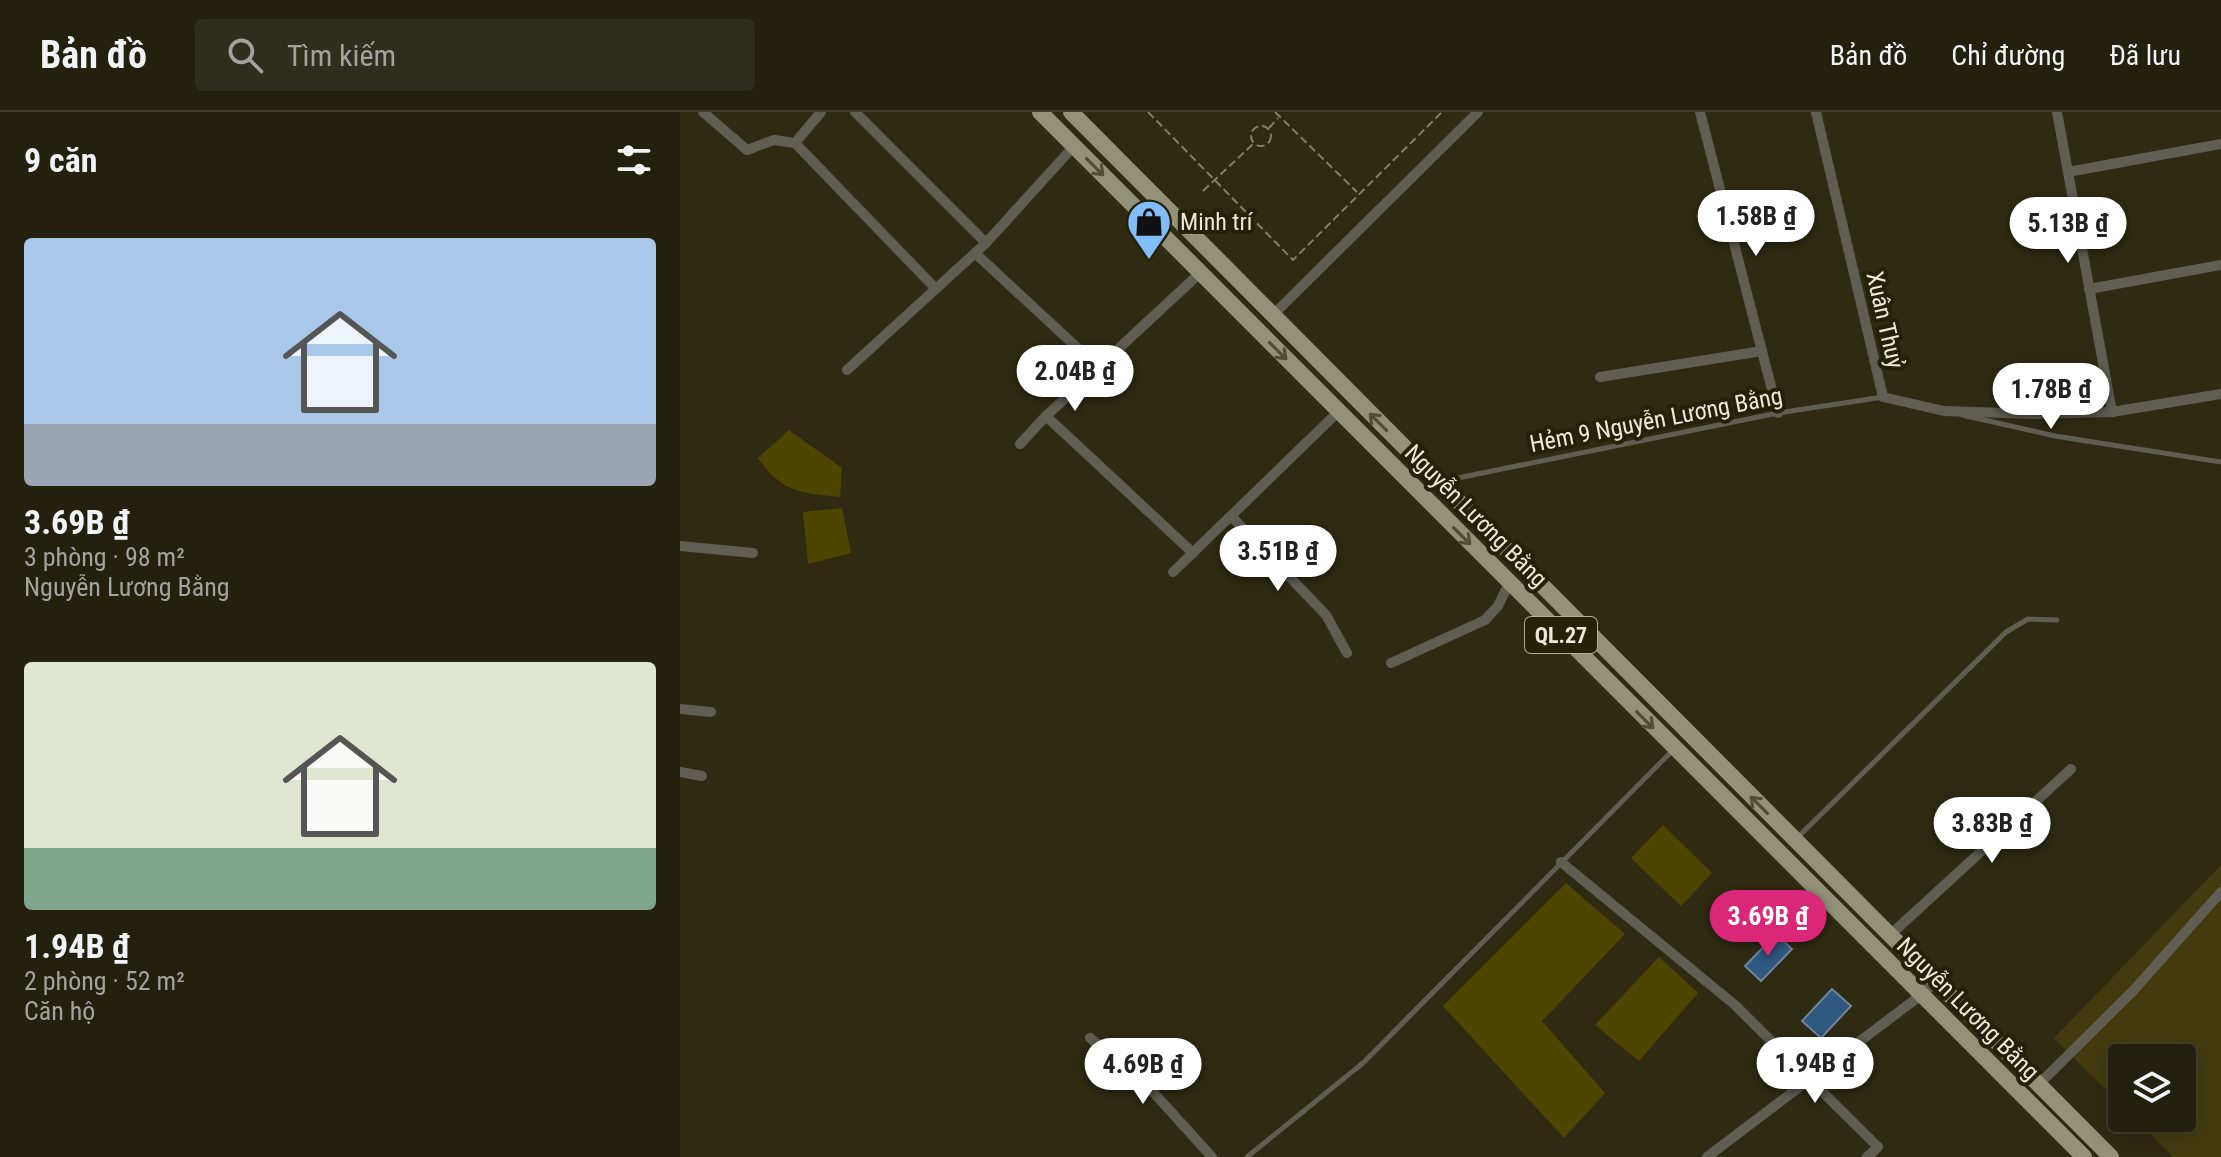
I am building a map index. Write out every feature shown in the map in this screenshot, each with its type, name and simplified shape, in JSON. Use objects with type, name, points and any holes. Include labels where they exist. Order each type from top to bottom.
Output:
[{"type":"main road","name":"Nguyễn Lương Bằng","points":[[1040,112],[2084,1157]]},
{"type":"main road","name":"Nguyễn Lương Bằng","points":[[1071,112],[2111,1157]]},
{"type":"main road","points":[[1161,234],[1176,220]]},
{"type":"street","points":[[703,112],[747,150],[774,140],[795,143],[936,289]]},
{"type":"street","points":[[795,143],[821,112]]},
{"type":"street","points":[[855,112],[986,243]]},
{"type":"street","points":[[1272,316],[1478,112]]},
{"type":"street","points":[[1700,112],[1778,413]]},
{"type":"street","name":"Xuân Thuỷ","points":[[1816,112],[1883,397]]},
{"type":"street","points":[[2057,112],[2112,412]]},
{"type":"street","points":[[2068,172],[2221,144]]},
{"type":"street","points":[[847,370],[986,243],[1074,146]]},
{"type":"street","points":[[975,253],[1098,367]]},
{"type":"street","points":[[2089,289],[2221,265]]},
{"type":"street","points":[[1020,444],[1200,273]]},
{"type":"street","points":[[1600,377],[1762,351]]},
{"type":"street","points":[[1883,397],[1944,411],[2112,412],[2221,394]]},
{"type":"street","points":[[1173,572],[1338,412]]},
{"type":"street","points":[[1046,416],[1193,553]]},
{"type":"street","points":[[1231,516],[1326,615],[1347,653]]},
{"type":"street","points":[[680,546],[753,553]]},
{"type":"street","points":[[1391,663],[1485,620],[1498,606],[1509,583]]},
{"type":"street","points":[[680,709],[711,712]]},
{"type":"street","points":[[1889,936],[2071,769]]},
{"type":"street","points":[[680,772],[702,776]]},
{"type":"street","points":[[1561,862],[1735,1005],[1812,1078],[1878,1147],[1867,1157]]},
{"type":"street","points":[[2038,1085],[2133,991],[2221,892]]},
{"type":"street","points":[[1707,1157],[1935,982]]},
{"type":"street","points":[[1090,1038],[1144,1082],[1212,1157]]},
{"type":"lane","name":"Hẻm 9 Nguyễn Lương Bằng","points":[[1438,482],[1778,413],[1883,397]]},
{"type":"lane","points":[[1944,411],[2055,436],[2221,462]]},
{"type":"lane","points":[[1795,841],[1853,780],[2006,632],[2028,619],[2057,620]]},
{"type":"lane","points":[[1247,1157],[1363,1063],[1674,748]]},
{"type":"path","points":[[1148,112],[1293,260],[1442,112]]},
{"type":"path","points":[[1275,112],[1359,194]]},
{"type":"path","points":[[1268,129],[1280,117]]},
{"type":"path","points":[[1261,126],[1268,129],[1271,136],[1268,143],[1261,146],[1253,144],[1250,136],[1253,129],[1261,126]]},
{"type":"path","points":[[1203,191],[1253,144]]},
{"type":"shaded area","points":[[789,430],[842,468],[840,497],[793,489],[767,470],[758,458]]},
{"type":"shaded area","points":[[842,508],[851,553],[808,564],[803,512]]},
{"type":"shaded area","points":[[1663,825],[1712,873],[1681,906],[1631,858]]},
{"type":"shaded area","points":[[2221,865],[2221,1157],[2173,1157],[2148,1132],[2196,1132],[2196,1044],[2108,1044],[2108,1092],[2054,1038]]},
{"type":"shaded area","points":[[1566,883],[1625,934],[1542,1021],[1605,1093],[1564,1138],[1443,1006]]},
{"type":"shaded area","points":[[1659,957],[1698,993],[1639,1061],[1595,1025]]},
{"type":"building","points":[[1776,934],[1792,949],[1761,981],[1745,966]]},
{"type":"building","points":[[1832,989],[1851,1006],[1821,1038],[1802,1021]]},
{"type":"place","name":"Minh trí","points":[[1149,261]]}]
